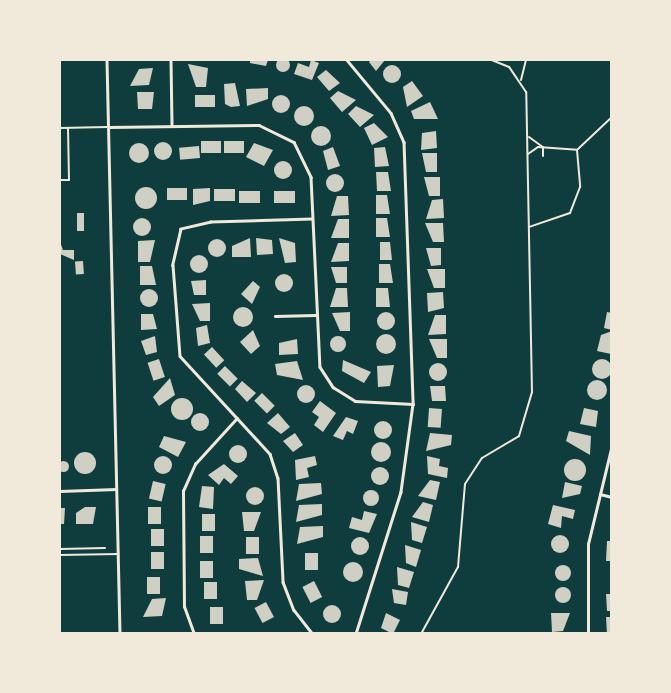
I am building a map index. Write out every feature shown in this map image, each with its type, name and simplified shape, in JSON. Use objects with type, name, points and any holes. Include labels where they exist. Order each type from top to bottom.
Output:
[{"type":"street","points":[[107,60],[120,634]]},
{"type":"street","points":[[171,60],[172,126]]},
{"type":"street","points":[[347,60],[386,105],[404,142],[412,404],[401,492],[356,634]]},
{"type":"street","points":[[109,127],[259,125],[288,137],[307,164],[312,219],[317,358],[333,387],[363,403],[412,404]]},
{"type":"street","points":[[312,219],[211,222],[181,229],[173,265],[177,349],[192,376],[237,418],[273,461],[283,582],[293,610],[313,634]]},
{"type":"street","points":[[275,316],[315,316]]},
{"type":"street","points":[[194,634],[184,607],[183,491],[195,464],[237,418]]},
{"type":"street","points":[[588,634],[587,552],[611,445]]},
{"type":"street","points":[[60,491],[116,489]]},
{"type":"street","points":[[600,494],[611,497]]},
{"type":"lane","points":[[60,128],[109,127]]},
{"type":"lane","points":[[60,180],[69,180],[68,128]]},
{"type":"lane","points":[[60,555],[119,554]]},
{"type":"path","points":[[492,60],[521,80]]},
{"type":"path","points":[[421,634],[458,567],[469,476],[482,458],[517,438],[526,421],[534,381],[528,227],[528,137],[521,80],[526,60]]},
{"type":"path","points":[[528,137],[543,147],[577,150],[611,117]]},
{"type":"path","points":[[528,154],[543,147]]},
{"type":"path","points":[[543,147],[543,156]]},
{"type":"path","points":[[528,227],[546,226],[570,213],[580,187],[577,150]]},
{"type":"path","points":[[60,549],[105,548]]},
{"type":"building","points":[[280,58],[286,58],[290,65],[286,72],[280,72],[276,68],[276,62]]},
{"type":"building","points":[[250,60],[268,60],[266,66],[250,63]]},
{"type":"building","points":[[311,60],[319,63],[312,80],[294,74],[298,63],[309,67]]},
{"type":"building","points":[[371,60],[385,60],[376,71],[369,62]]},
{"type":"building","points":[[188,64],[208,68],[206,87],[196,87]]},
{"type":"building","points":[[388,65],[396,65],[401,74],[399,81],[388,83],[383,78],[383,70]]},
{"type":"building","points":[[153,68],[149,85],[130,86],[139,69]]},
{"type":"building","points":[[326,70],[340,83],[329,91],[317,77]]},
{"type":"building","points":[[412,81],[423,96],[407,107],[403,87]]},
{"type":"building","points":[[235,83],[240,106],[231,107],[225,104],[224,84]]},
{"type":"building","points":[[268,88],[268,99],[247,106],[246,89]]},
{"type":"building","points":[[338,91],[356,100],[342,112],[330,98]]},
{"type":"building","points":[[137,92],[154,92],[152,109],[138,109]]},
{"type":"building","points":[[195,95],[215,95],[215,107],[195,107]]},
{"type":"building","points":[[281,95],[287,98],[290,104],[287,110],[281,113],[275,110],[272,104],[275,98]]},
{"type":"building","points":[[430,102],[438,119],[414,119],[411,111]]},
{"type":"building","points":[[304,106],[311,109],[314,116],[311,123],[304,126],[297,123],[294,116],[297,109]]},
{"type":"building","points":[[356,106],[374,115],[360,127],[348,114]]},
{"type":"building","points":[[374,123],[388,137],[372,145],[364,128]]},
{"type":"building","points":[[321,126],[328,129],[331,136],[328,143],[321,146],[314,143],[311,136],[314,129]]},
{"type":"building","points":[[436,131],[437,148],[421,150],[422,133]]},
{"type":"building","points":[[201,141],[221,141],[221,153],[201,153]]},
{"type":"building","points":[[224,141],[244,141],[244,153],[224,153]]},
{"type":"building","points":[[159,142],[167,142],[172,151],[170,158],[159,160],[154,155],[154,147]]},
{"type":"building","points":[[139,143],[146,146],[149,153],[146,160],[139,163],[132,160],[129,153],[132,146]]},
{"type":"building","points":[[254,143],[273,150],[264,166],[246,157]]},
{"type":"building","points":[[199,146],[200,158],[180,160],[179,148]]},
{"type":"building","points":[[333,147],[340,166],[328,170],[323,151]]},
{"type":"building","points":[[385,147],[389,166],[375,167],[374,148]]},
{"type":"building","points":[[422,153],[437,153],[437,172],[426,172]]},
{"type":"building","points":[[283,161],[289,164],[292,170],[289,176],[283,179],[277,176],[274,170],[277,164]]},
{"type":"building","points":[[376,172],[388,172],[391,191],[377,191]]},
{"type":"building","points":[[335,174],[341,177],[344,183],[341,189],[335,192],[329,189],[326,183],[329,177]]},
{"type":"building","points":[[424,177],[440,177],[440,196],[429,196]]},
{"type":"building","points":[[146,187],[154,190],[157,198],[154,206],[146,209],[138,206],[135,198],[138,190]]},
{"type":"building","points":[[167,188],[187,188],[187,200],[167,200]]},
{"type":"building","points":[[210,188],[210,201],[193,205],[193,189]]},
{"type":"building","points":[[214,189],[235,189],[235,201],[214,201]]},
{"type":"building","points":[[239,191],[260,191],[260,203],[239,203]]},
{"type":"building","points":[[274,191],[295,191],[295,203],[274,203]]},
{"type":"building","points":[[376,195],[387,195],[390,214],[376,214]]},
{"type":"building","points":[[337,196],[348,196],[349,215],[331,216]]},
{"type":"building","points":[[443,199],[444,218],[426,219],[432,200]]},
{"type":"building","points":[[77,213],[84,213],[84,231],[77,231]]},
{"type":"building","points":[[138,218],[146,218],[151,227],[149,234],[138,236],[133,231],[133,223]]},
{"type":"building","points":[[376,218],[387,218],[390,237],[376,237]]},
{"type":"building","points":[[338,219],[349,219],[349,238],[331,238]]},
{"type":"building","points":[[425,223],[443,223],[444,242],[433,242]]},
{"type":"building","points":[[250,238],[251,257],[232,257],[232,246]]},
{"type":"building","points":[[256,238],[272,240],[273,254],[257,255]]},
{"type":"building","points":[[279,238],[295,243],[296,262],[285,263]]},
{"type":"building","points":[[217,239],[223,242],[226,248],[223,254],[217,257],[211,254],[208,248],[211,242]]},
{"type":"building","points":[[155,240],[150,262],[138,262],[138,241]]},
{"type":"building","points":[[60,242],[63,250],[74,250],[74,260],[60,254]]},
{"type":"building","points":[[380,242],[390,242],[392,260],[380,260]]},
{"type":"building","points":[[338,243],[349,243],[349,261],[331,262]]},
{"type":"building","points":[[426,248],[441,248],[441,265],[431,266]]},
{"type":"building","points":[[199,255],[205,258],[208,264],[205,270],[199,273],[193,270],[190,264],[193,258]]},
{"type":"building","points":[[83,261],[84,274],[76,275],[75,262]]},
{"type":"building","points":[[379,264],[390,264],[393,283],[379,283]]},
{"type":"building","points":[[140,266],[152,266],[156,285],[140,285]]},
{"type":"building","points":[[331,267],[347,267],[347,283],[336,283]]},
{"type":"building","points":[[427,269],[445,269],[445,288],[434,288]]},
{"type":"building","points":[[280,274],[288,274],[293,283],[291,290],[280,292],[275,287],[275,279]]},
{"type":"building","points":[[206,280],[206,295],[194,295],[191,281]]},
{"type":"building","points":[[253,281],[260,287],[252,304],[241,294]]},
{"type":"building","points":[[336,288],[347,288],[348,307],[330,307]]},
{"type":"building","points":[[376,288],[388,288],[390,307],[376,307]]},
{"type":"building","points":[[149,289],[157,294],[158,298],[153,306],[149,307],[141,302],[140,298],[145,290]]},
{"type":"building","points":[[443,292],[444,308],[428,312],[427,293]]},
{"type":"building","points":[[210,303],[210,321],[200,321],[192,304]]},
{"type":"building","points":[[243,307],[250,310],[253,317],[250,324],[243,327],[236,324],[233,317],[236,310]]},
{"type":"building","points":[[350,312],[350,331],[340,331],[332,313]]},
{"type":"building","points":[[386,312],[392,315],[395,321],[392,327],[386,330],[380,327],[377,321],[380,315]]},
{"type":"building","points":[[607,312],[612,313],[612,330],[604,328]]},
{"type":"building","points":[[141,314],[153,314],[157,329],[141,330]]},
{"type":"building","points":[[435,315],[446,315],[446,334],[428,335]]},
{"type":"building","points":[[207,325],[210,343],[198,346],[196,328]]},
{"type":"building","points":[[253,330],[260,346],[251,354],[240,342]]},
{"type":"building","points":[[612,331],[611,354],[597,351],[601,335]]},
{"type":"building","points":[[386,334],[393,337],[396,344],[393,351],[386,354],[379,351],[376,344],[379,337]]},
{"type":"building","points":[[155,336],[157,352],[146,355],[141,341]]},
{"type":"building","points":[[338,336],[344,338],[344,350],[338,352],[332,350],[330,344],[332,338]]},
{"type":"building","points":[[297,339],[298,354],[279,355],[279,343]]},
{"type":"building","points":[[429,339],[447,339],[447,358],[437,358]]},
{"type":"building","points":[[212,347],[224,360],[216,368],[204,355]]},
{"type":"building","points":[[159,359],[165,377],[153,381],[148,363]]},
{"type":"building","points":[[602,359],[609,362],[612,369],[609,376],[602,379],[595,376],[592,369],[595,362]]},
{"type":"building","points":[[343,360],[371,372],[364,383],[342,371]]},
{"type":"building","points":[[297,361],[303,380],[277,375],[275,364]]},
{"type":"building","points":[[434,363],[442,363],[447,372],[445,379],[434,381],[429,376],[429,368]]},
{"type":"building","points":[[394,365],[390,386],[378,387],[377,366]]},
{"type":"building","points":[[225,366],[238,379],[230,387],[217,374]]},
{"type":"building","points":[[170,378],[175,395],[159,406],[153,397]]},
{"type":"building","points":[[597,380],[604,383],[607,390],[604,397],[597,400],[590,397],[587,390],[590,383]]},
{"type":"building","points":[[242,381],[256,393],[247,402],[235,389]]},
{"type":"building","points":[[306,385],[312,388],[315,394],[312,400],[306,403],[300,400],[297,394],[300,388]]},
{"type":"building","points":[[430,386],[445,386],[446,401],[432,401]]},
{"type":"building","points":[[262,393],[275,406],[267,414],[254,401]]},
{"type":"building","points":[[182,398],[192,405],[193,409],[186,419],[182,420],[172,413],[171,409],[178,399]]},
{"type":"building","points":[[320,401],[336,413],[323,432],[314,425],[319,417],[312,412]]},
{"type":"building","points":[[429,408],[442,409],[441,428],[428,427]]},
{"type":"building","points":[[584,408],[598,411],[596,427],[580,424]]},
{"type":"building","points":[[200,413],[206,416],[209,422],[206,428],[200,431],[194,428],[191,422],[194,416]]},
{"type":"building","points":[[278,413],[290,427],[281,434],[267,423]]},
{"type":"building","points":[[346,417],[358,421],[353,434],[347,431],[343,440],[333,436]]},
{"type":"building","points":[[383,421],[389,424],[392,430],[389,436],[383,439],[377,436],[374,430],[377,424]]},
{"type":"building","points":[[569,431],[591,436],[590,455],[566,441]]},
{"type":"building","points":[[295,433],[303,445],[293,452],[283,441]]},
{"type":"building","points":[[430,433],[452,435],[451,445],[426,451]]},
{"type":"building","points":[[164,436],[186,442],[178,457],[159,447]]},
{"type":"building","points":[[381,442],[388,445],[391,452],[388,459],[381,462],[374,459],[371,452],[374,445]]},
{"type":"building","points":[[238,445],[244,448],[247,454],[244,460],[238,463],[232,460],[229,454],[232,448]]},
{"type":"building","points":[[85,452],[95,459],[96,463],[89,473],[85,474],[75,467],[74,463],[81,453]]},
{"type":"building","points":[[159,456],[167,456],[172,465],[170,472],[159,474],[154,469],[154,461]]},
{"type":"building","points":[[315,456],[317,465],[307,468],[309,477],[296,480],[295,460]]},
{"type":"building","points":[[427,456],[440,459],[439,466],[448,468],[447,478],[428,474]]},
{"type":"building","points":[[575,459],[583,462],[586,470],[583,478],[575,481],[567,478],[564,470],[567,462]]},
{"type":"building","points":[[63,460],[69,466],[63,472],[57,466]]},
{"type":"building","points":[[224,464],[238,476],[231,484],[224,478],[219,485],[208,475]]},
{"type":"building","points":[[380,467],[386,470],[389,476],[386,482],[380,485],[374,482],[371,476],[374,470]]},
{"type":"building","points":[[430,480],[440,482],[436,500],[418,496]]},
{"type":"building","points":[[153,481],[166,484],[162,501],[149,499]]},
{"type":"building","points":[[565,482],[582,486],[580,494],[562,498]]},
{"type":"building","points":[[321,483],[322,494],[296,501],[299,484]]},
{"type":"building","points":[[202,486],[214,487],[213,509],[199,507]]},
{"type":"building","points":[[255,487],[261,490],[264,496],[261,502],[255,505],[249,502],[246,496],[249,490]]},
{"type":"building","points":[[368,490],[374,490],[379,498],[377,504],[368,506],[363,501],[363,495]]},
{"type":"building","points":[[423,502],[433,505],[429,522],[412,517]]},
{"type":"building","points":[[322,504],[322,515],[296,522],[299,505]]},
{"type":"building","points":[[553,505],[575,510],[573,519],[562,516],[561,528],[548,524]]},
{"type":"building","points":[[85,507],[96,507],[93,524],[76,524],[76,513]]},
{"type":"building","points":[[148,507],[161,507],[161,524],[148,524]]},
{"type":"building","points":[[60,508],[65,508],[64,524],[60,524]]},
{"type":"building","points":[[364,511],[377,514],[369,533],[349,528],[352,517],[362,520]]},
{"type":"building","points":[[242,512],[261,512],[254,531],[244,531]]},
{"type":"building","points":[[202,514],[215,514],[215,531],[202,531]]},
{"type":"building","points":[[411,522],[427,527],[422,543],[412,540]]},
{"type":"building","points":[[323,526],[323,537],[297,544],[300,527]]},
{"type":"building","points":[[151,529],[164,529],[164,546],[151,546]]},
{"type":"building","points":[[556,535],[564,535],[569,544],[567,551],[556,553],[551,548],[551,540]]},
{"type":"building","points":[[200,536],[213,536],[213,553],[200,553]]},
{"type":"building","points":[[246,537],[259,537],[259,554],[246,554]]},
{"type":"building","points":[[356,537],[364,537],[369,546],[367,553],[356,555],[351,550],[351,542]]},
{"type":"building","points":[[607,541],[612,541],[612,561],[606,561]]},
{"type":"building","points":[[405,545],[421,550],[416,567],[406,563]]},
{"type":"building","points":[[151,552],[164,552],[164,569],[151,569]]},
{"type":"building","points":[[305,553],[318,553],[318,570],[305,570]]},
{"type":"building","points":[[258,558],[263,576],[239,569],[239,559]]},
{"type":"building","points":[[200,561],[213,561],[213,578],[200,578]]},
{"type":"building","points":[[353,562],[360,565],[363,572],[360,579],[353,582],[346,579],[343,572],[346,565]]},
{"type":"building","points":[[563,565],[569,567],[569,579],[563,581],[557,579],[555,573],[557,567]]},
{"type":"building","points":[[397,567],[414,572],[409,588],[398,585]]},
{"type":"building","points":[[147,577],[160,577],[160,594],[147,594]]},
{"type":"building","points":[[264,580],[257,600],[247,600],[245,581]]},
{"type":"building","points":[[314,581],[322,597],[311,603],[302,587]]},
{"type":"building","points":[[204,582],[217,582],[217,599],[204,599]]},
{"type":"building","points":[[563,587],[569,589],[569,601],[563,603],[557,601],[555,595],[557,589]]},
{"type":"building","points":[[392,589],[408,592],[406,605],[394,603]]},
{"type":"building","points":[[606,594],[612,594],[612,611],[607,611]]},
{"type":"building","points":[[166,598],[162,616],[143,617],[152,599]]},
{"type":"building","points":[[266,602],[274,617],[263,623],[255,608]]},
{"type":"building","points":[[328,605],[336,605],[341,614],[339,621],[328,623],[323,618],[323,610]]},
{"type":"building","points":[[210,607],[223,607],[223,624],[210,624]]},
{"type":"building","points":[[386,613],[400,620],[393,634],[381,628]]},
{"type":"building","points":[[551,613],[570,613],[563,631],[552,632]]},
{"type":"building","points":[[606,617],[612,617],[612,634],[607,634]]}]
